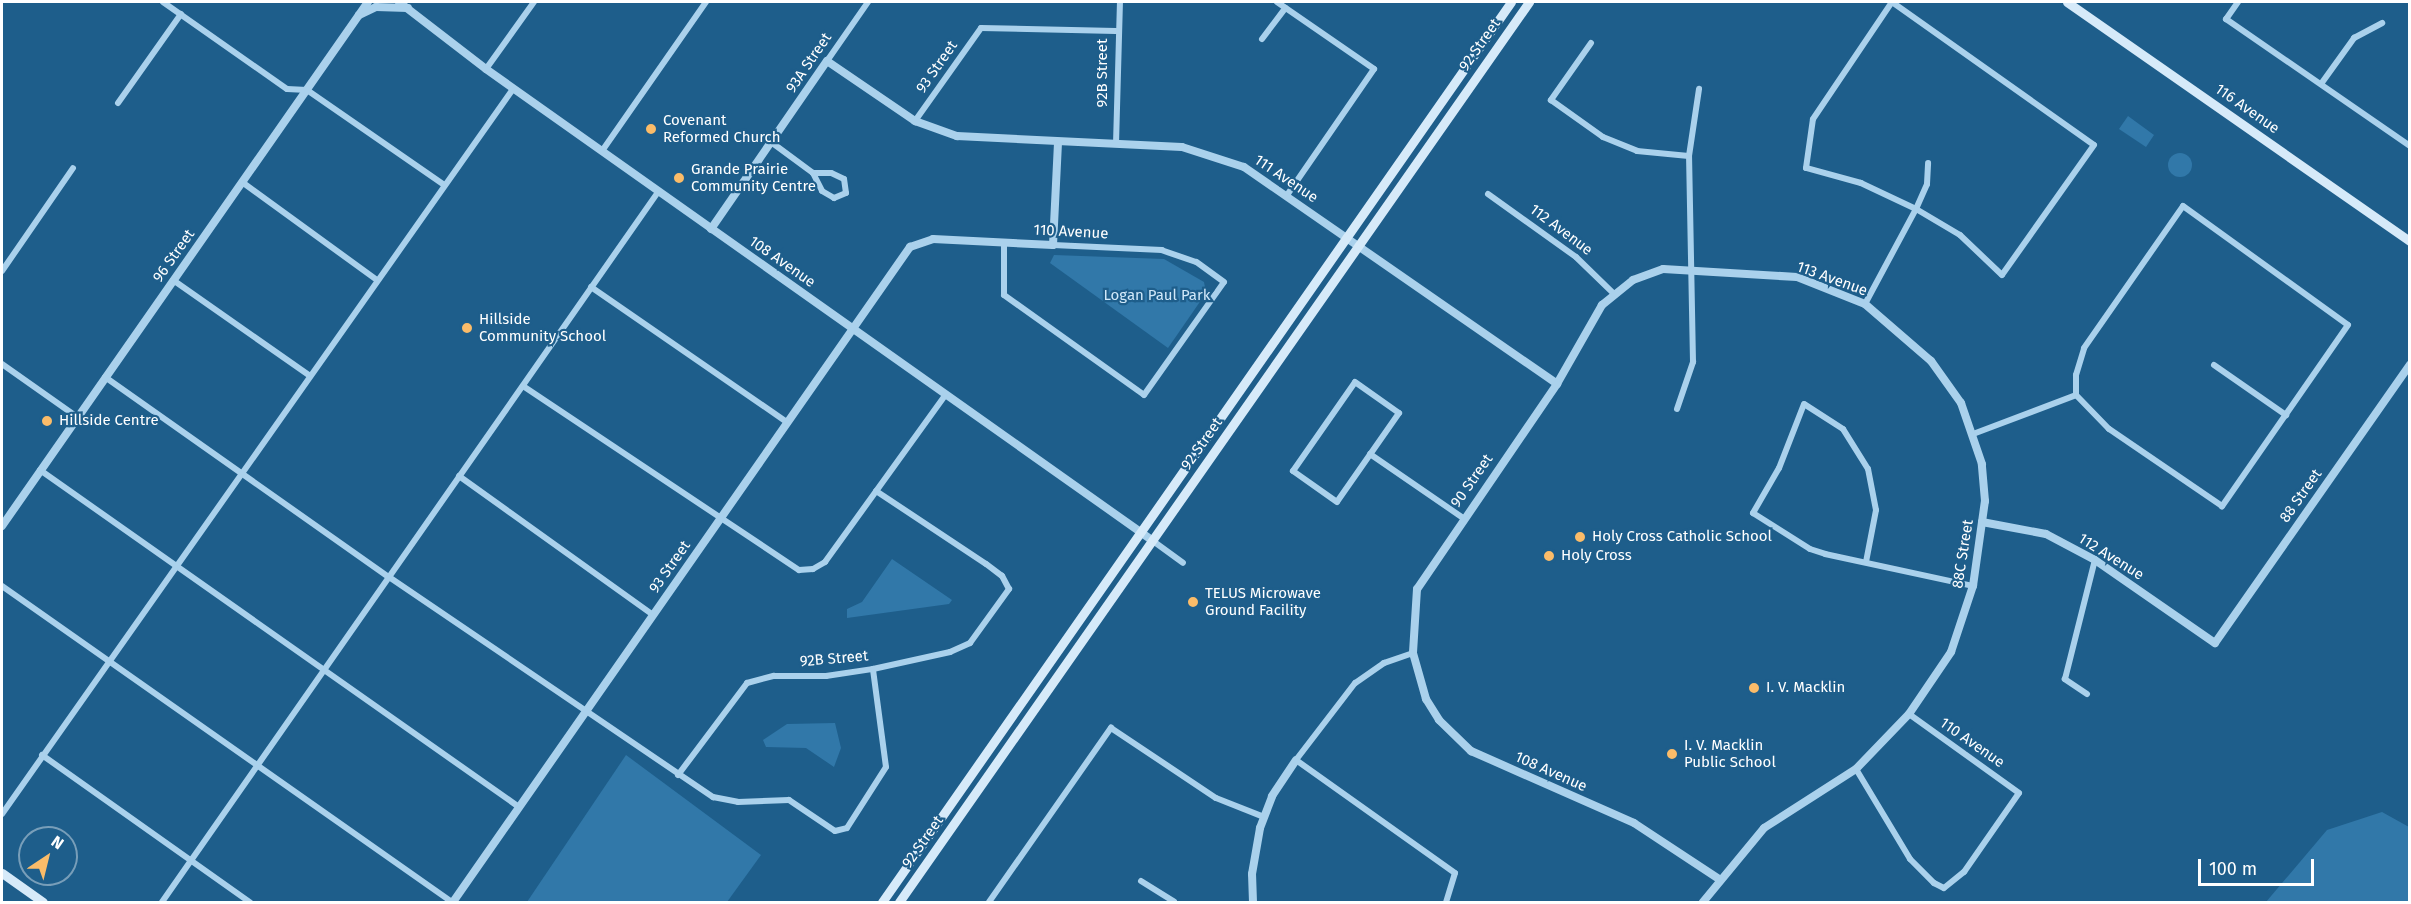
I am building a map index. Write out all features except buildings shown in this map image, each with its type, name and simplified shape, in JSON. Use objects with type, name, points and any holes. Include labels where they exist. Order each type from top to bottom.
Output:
[{"type":"main road","name":"92 Street","points":[[882,903],[1510,2]]},
{"type":"main road","name":"92 Street","points":[[899,903],[1529,2]]},
{"type":"main road","name":"116 Avenue","points":[[2067,2],[2409,241]]},
{"type":"main road","points":[[2,873],[43,903]]},
{"type":"street","points":[[163,2],[287,88],[307,90],[444,184]]},
{"type":"street","name":"96 Street","points":[[3,520],[78,417],[368,2]]},
{"type":"street","name":"108 Avenue","points":[[399,2],[486,69],[854,328],[1152,542]]},
{"type":"street","points":[[486,69],[534,2]]},
{"type":"street","points":[[602,151],[706,2]]},
{"type":"street","name":"93A Street","points":[[711,229],[868,2]]},
{"type":"street","name":"92B Street","points":[[1116,144],[1116,31],[1120,2]]},
{"type":"street","points":[[1277,2],[1374,69],[1287,195]]},
{"type":"street","points":[[1892,2],[2094,145],[2002,275],[1960,235],[1916,209],[1861,183],[1806,168],[1813,119],[1892,2]]},
{"type":"street","points":[[2238,2],[2226,19],[2409,144]]},
{"type":"street","points":[[358,16],[376,7],[409,8]]},
{"type":"street","points":[[1262,39],[1286,8]]},
{"type":"street","points":[[118,103],[181,14]]},
{"type":"street","points":[[2321,84],[2354,38],[2382,23]]},
{"type":"street","name":"93 Street","points":[[915,121],[981,28],[1116,31]]},
{"type":"street","points":[[1591,42],[1551,100],[1604,136],[1637,151],[1689,156]]},
{"type":"street","name":"111 Avenue","points":[[827,61],[915,121],[957,136],[1182,147],[1244,167],[1347,236],[1557,384]]},
{"type":"street","points":[[2,814],[175,563],[244,471],[513,88]]},
{"type":"street","points":[[1677,409],[1693,362],[1689,156],[1699,88]]},
{"type":"street","points":[[771,142],[813,173],[822,191],[834,198],[846,193],[844,179],[831,172],[813,173]]},
{"type":"street","points":[[1053,245],[1058,142]]},
{"type":"street","points":[[1865,304],[1916,209],[1927,184],[1928,163]]},
{"type":"street","points":[[2,271],[73,168]]},
{"type":"street","points":[[242,182],[377,280]]},
{"type":"street","points":[[162,903],[260,767],[326,668],[658,192]]},
{"type":"street","name":"112 Avenue","points":[[1488,194],[1582,261],[1614,294]]},
{"type":"street","points":[[2182,206],[2348,325],[2223,506],[2109,429],[2076,395],[2076,375],[2084,348],[2182,206]]},
{"type":"street","name":"110 Avenue","points":[[910,247],[933,239],[1004,242],[1162,250],[1196,262],[1224,282],[1144,395],[1004,295],[1004,242]]},
{"type":"street","name":"93 Street","points":[[452,903],[910,247]]},
{"type":"street","name":"90 Street","points":[[1413,653],[1418,589],[1463,518],[1557,384],[1602,305],[1614,294],[1663,269],[1690,269]]},
{"type":"street","name":"113 Avenue","points":[[1690,269],[1797,277],[1865,304],[1931,362],[1961,403],[1973,434]]},
{"type":"street","points":[[173,280],[310,376]]},
{"type":"street","points":[[591,287],[788,423]]},
{"type":"street","points":[[2,364],[78,417]]},
{"type":"street","points":[[2214,365],[2286,415]]},
{"type":"street","name":"88 Street","points":[[2215,643],[2409,365]]},
{"type":"street","points":[[105,377],[244,471],[389,578],[586,710],[678,775],[723,800],[789,800],[842,831],[886,767],[873,669]]},
{"type":"street","points":[[1355,382],[1399,413],[1370,454],[1337,502],[1293,471],[1355,382]]},
{"type":"street","points":[[523,386],[776,557],[806,569],[825,562],[946,394]]},
{"type":"street","points":[[1973,434],[2076,395]]},
{"type":"street","points":[[1866,562],[1876,510],[1868,469],[1843,429],[1804,404],[1779,468],[1753,513],[1810,549],[1866,562],[1973,586]]},
{"type":"street","name":"88C Street","points":[[1703,903],[1719,879],[1764,828],[1856,769],[1909,714],[1951,652],[1973,586],[1982,522],[1982,464],[1973,434]]},
{"type":"street","points":[[1370,454],[1463,518]]},
{"type":"street","points":[[40,470],[326,668],[519,807]]},
{"type":"street","points":[[459,476],[653,615]]},
{"type":"street","name":"92B Street","points":[[678,775],[747,683],[774,676],[826,676],[873,669],[970,643],[1009,589],[1002,576],[986,564],[876,491]]},
{"type":"street","name":"112 Avenue","points":[[1982,522],[2046,534],[2095,560],[2215,643]]},
{"type":"street","points":[[1152,542],[1183,563]]},
{"type":"street","points":[[2087,694],[2065,679],[2095,560]]},
{"type":"street","points":[[2,586],[452,903]]},
{"type":"street","points":[[1254,903],[1253,863],[1264,817],[1296,760],[1355,683],[1384,663],[1413,653]]},
{"type":"street","name":"108 Avenue","points":[[1413,653],[1426,699],[1439,720],[1471,751],[1634,823],[1719,879]]},
{"type":"street","name":"110 Avenue","points":[[1856,769],[1910,859],[1935,883],[1944,888],[1964,872],[2019,793],[1909,714]]},
{"type":"street","points":[[989,903],[1111,728],[1216,798],[1264,817]]},
{"type":"street","points":[[42,755],[250,903]]},
{"type":"street","points":[[1296,760],[1455,873],[1446,903]]},
{"type":"street","points":[[1141,881],[1174,903]]},
{"type":"green space","points":[[2128,116],[2154,135],[2146,147],[2119,129]]},
{"type":"green space","points":[[2180,153],[2188,157],[2192,165],[2188,173],[2180,177],[2172,173],[2168,165],[2172,157]]},
{"type":"green space","name":"Logan Paul Park","points":[[1054,255],[1164,259],[1204,282],[1206,293],[1168,348],[1050,263]]},
{"type":"green space","points":[[892,559],[952,600],[949,604],[847,618],[847,609],[862,602]]},
{"type":"green space","points":[[835,723],[841,748],[834,767],[806,748],[766,747],[763,740],[787,724]]},
{"type":"green space","points":[[626,755],[761,855],[727,902],[527,902]]},
{"type":"green space","points":[[2382,812],[2409,827],[2409,902],[2266,902],[2327,830]]},
{"type":"place","name":"Covenant Reformed Church","points":[[651,129]]},
{"type":"place","name":"Grande Prairie Community Centre","points":[[679,178]]},
{"type":"place","name":"Hillside Community School","points":[[467,328]]},
{"type":"place","name":"Hillside Centre","points":[[47,421]]},
{"type":"place","name":"Holy Cross Catholic School","points":[[1580,537]]},
{"type":"place","name":"Holy Cross","points":[[1549,556]]},
{"type":"place","name":"TELUS Microwave Ground Facility","points":[[1193,602]]},
{"type":"place","name":"I. V. Macklin","points":[[1754,688]]},
{"type":"place","name":"I. V. Macklin Public School","points":[[1672,754]]}]
